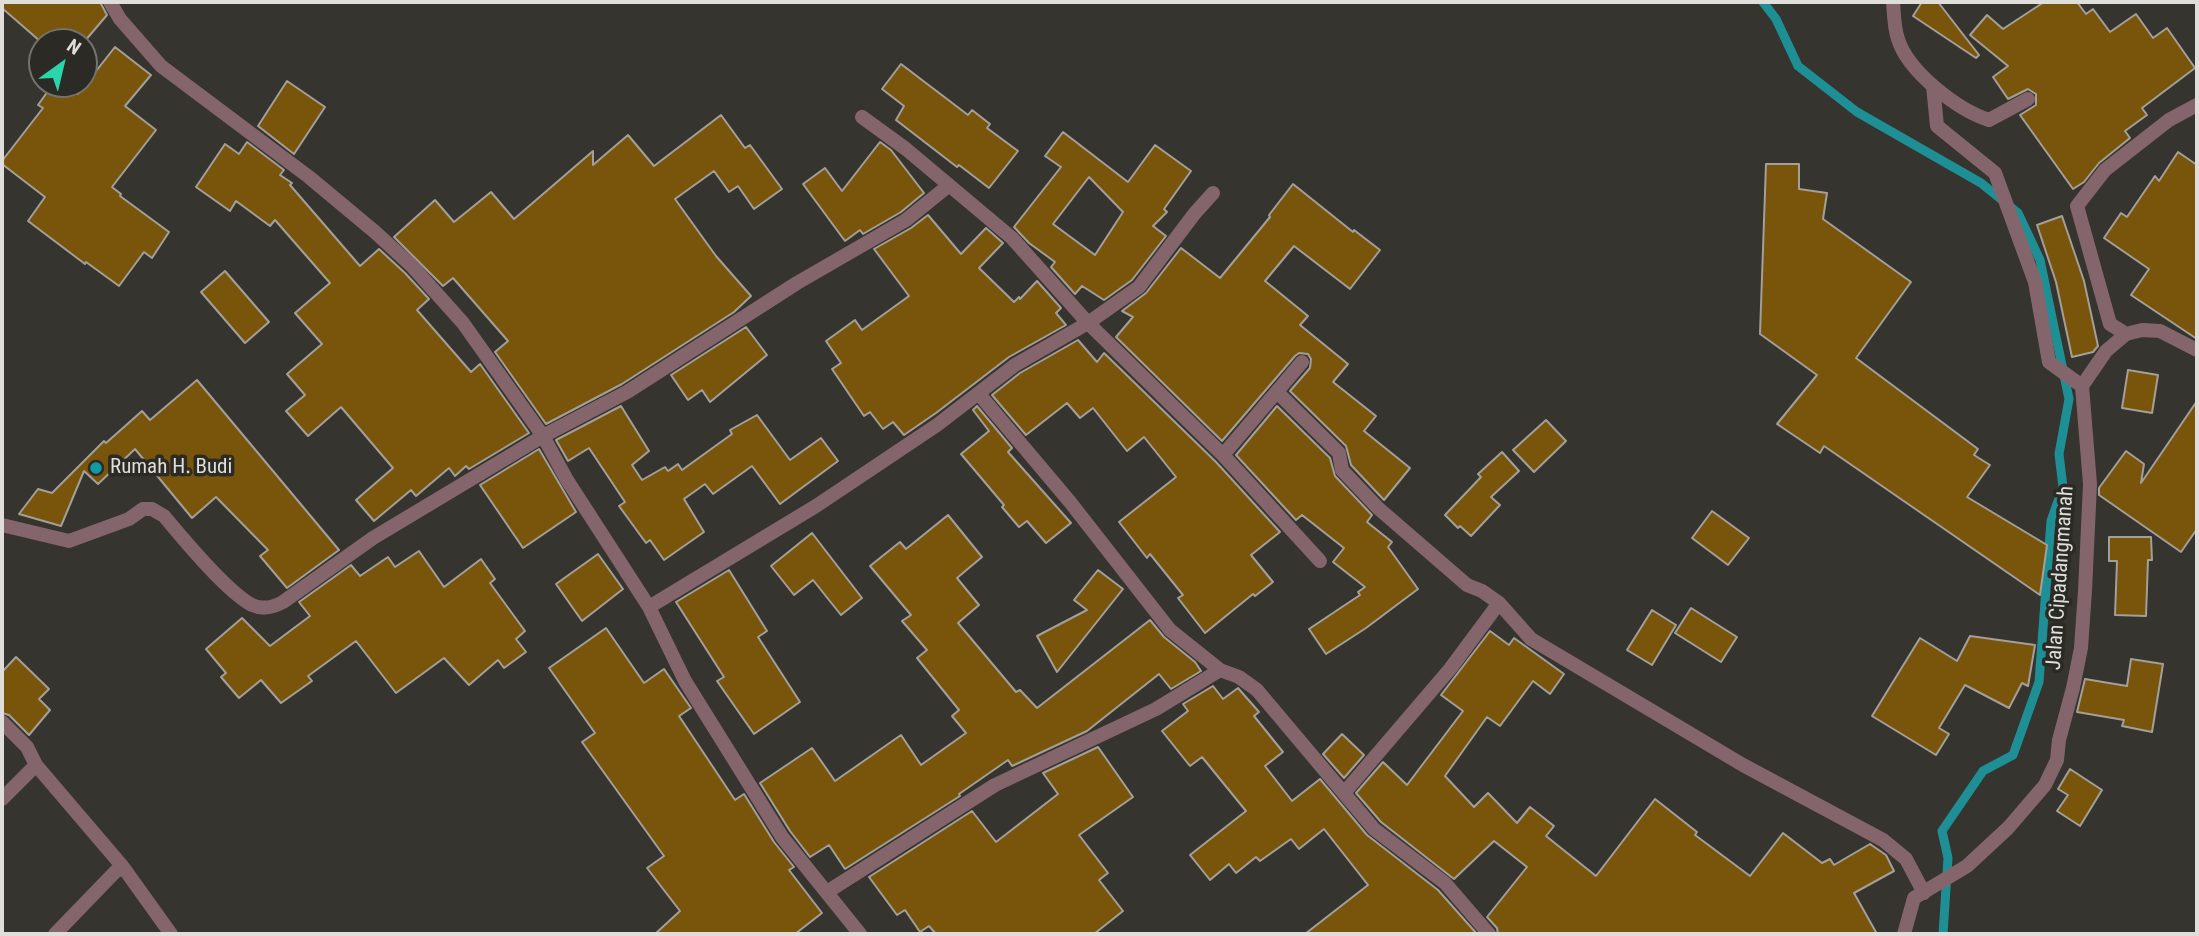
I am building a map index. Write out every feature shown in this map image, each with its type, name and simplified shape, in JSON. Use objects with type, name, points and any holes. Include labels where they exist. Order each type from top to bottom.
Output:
[{"type":"street","points":[[110,2],[120,19],[160,65],[309,177],[412,266],[463,323],[543,436],[568,481],[649,607],[685,681],[782,836],[860,934]]},
{"type":"street","points":[[1893,2],[1898,39],[1909,61],[1933,86],[1976,116],[1989,120],[2028,99]]},
{"type":"street","points":[[1933,86],[1937,125],[1995,173],[2035,282],[2049,362],[2081,385],[2106,351],[2126,334],[2142,330],[2161,331],[2197,350]]},
{"type":"street","points":[[2126,334],[2110,324],[2077,206],[2105,170],[2139,141],[2197,105]]},
{"type":"street","points":[[862,117],[906,149],[1012,238],[1088,323],[1223,455],[1320,561]]},
{"type":"street","points":[[2,525],[69,541],[129,519],[143,509],[152,509],[164,516],[232,590],[253,605],[272,608],[373,538],[543,436],[627,392],[797,283],[906,220],[948,186]]},
{"type":"street","points":[[649,607],[816,506],[937,425],[1015,365],[1088,323],[1139,287],[1213,193]]},
{"type":"street","points":[[1223,455],[1302,362]]},
{"type":"street","name":"Jalan Cipadangmanah","points":[[1904,934],[1914,898],[1968,866],[2008,828],[2045,785],[2057,760],[2059,740],[2081,648],[2085,591],[2090,484],[2081,385]]},
{"type":"street","points":[[1277,391],[1339,453],[1342,470],[1378,508],[1467,586],[1482,590],[1499,603],[1531,639],[1743,765],[1883,840],[1906,859],[1924,893]]},
{"type":"street","points":[[979,394],[1070,502],[1170,630],[1220,670],[1239,677],[1257,690],[1374,829],[1445,883],[1489,934]]},
{"type":"street","points":[[1344,793],[1450,669],[1499,603]]},
{"type":"street","points":[[827,891],[995,785],[1156,709],[1220,670]]},
{"type":"street","points":[[2,722],[27,747],[36,765],[123,866],[171,934]]},
{"type":"street","points":[[2,799],[36,765]]},
{"type":"street","points":[[55,934],[123,866]]},
{"type":"building","points":[[2,2],[100,2],[107,15],[96,28],[28,28],[28,31],[2,8]]},
{"type":"building","points":[[1922,2],[1938,2],[1979,55],[1976,58],[1913,16]]},
{"type":"building","points":[[2044,2],[2077,2],[2086,14],[2093,9],[2110,32],[2136,14],[2153,38],[2167,28],[2195,68],[2142,108],[2147,115],[2125,131],[2130,138],[2099,163],[2084,182],[2073,189],[2020,115],[2036,105],[2036,94],[2028,89],[2008,99],[1993,77],[2008,66],[1970,35],[1987,15],[2003,29]]},
{"type":"building","points":[[115,47],[151,75],[125,106],[156,130],[112,187],[120,196],[169,232],[152,258],[144,252],[119,286],[28,221],[45,197],[2,164],[43,108],[38,105],[43,98],[98,98],[98,69]]},
{"type":"building","points":[[901,64],[968,115],[972,110],[990,124],[987,128],[1018,151],[989,188],[896,120],[904,106],[882,89]]},
{"type":"building","points":[[287,81],[325,107],[294,154],[258,126]]},
{"type":"building","points":[[721,115],[745,148],[750,145],[782,189],[754,209],[738,186],[729,192],[714,171],[675,199],[716,256],[751,296],[734,312],[622,384],[546,424],[495,352],[508,341],[453,278],[443,286],[394,237],[435,200],[454,222],[491,192],[514,219],[593,151],[593,165],[628,135],[654,166]]},
{"type":"building","points":[[1063,132],[1128,182],[1155,145],[1191,171],[1164,209],[1167,212],[1153,226],[1166,236],[1132,280],[1104,300],[1082,286],[1075,294],[1051,267],[1055,262],[1029,243],[1014,227],[1061,167],[1045,156]],"holes":[[[1089,177],[1123,212],[1095,255],[1053,224]]]},
{"type":"building","points":[[247,142],[284,170],[280,175],[292,183],[290,185],[360,266],[379,249],[405,273],[429,299],[417,310],[471,372],[480,364],[529,433],[469,469],[466,466],[455,476],[449,468],[416,496],[411,490],[374,521],[356,500],[393,468],[341,407],[308,436],[286,411],[305,395],[287,374],[322,344],[295,313],[330,283],[275,220],[270,226],[236,201],[230,211],[196,187],[225,144],[239,154]]},
{"type":"building","points":[[880,142],[891,150],[924,193],[901,212],[863,234],[860,230],[845,241],[803,184],[825,168],[842,191]]},
{"type":"building","points":[[2178,152],[2197,165],[2197,339],[2131,295],[2149,269],[2104,238],[2121,213],[2127,217],[2155,176],[2159,181]]},
{"type":"building","points":[[1766,164],[1799,164],[1799,189],[1827,193],[1823,219],[1911,282],[1856,358],[1978,449],[1974,455],[1990,465],[1967,497],[2047,545],[2040,595],[1824,446],[1820,453],[1777,424],[1817,375],[1760,334]]},
{"type":"building","points":[[1293,184],[1380,250],[1350,289],[1294,246],[1265,281],[1308,316],[1300,325],[1348,364],[1333,382],[1376,416],[1364,431],[1410,468],[1384,500],[1351,465],[1346,446],[1290,391],[1310,368],[1311,359],[1308,354],[1299,353],[1295,356],[1222,441],[1116,337],[1133,317],[1122,311],[1146,293],[1181,248],[1220,278]]},
{"type":"building","points":[[928,215],[961,254],[986,228],[1003,243],[979,268],[1014,302],[1037,281],[1061,308],[1056,313],[1066,325],[1009,357],[904,435],[893,422],[883,429],[870,412],[864,416],[832,369],[841,363],[826,341],[855,320],[862,330],[909,296],[874,249]]},
{"type":"building","points":[[2062,216],[2084,281],[2098,346],[2093,352],[2072,357],[2056,282],[2037,225]]},
{"type":"building","points":[[225,271],[269,322],[245,343],[201,292]]},
{"type":"building","points":[[746,327],[767,355],[710,402],[702,390],[688,400],[671,375]]},
{"type":"building","points":[[1078,340],[1097,362],[1104,353],[1216,462],[1280,532],[1251,555],[1273,582],[1255,596],[1253,594],[1205,633],[1178,598],[1183,595],[1150,554],[1147,558],[1119,522],[1176,477],[1144,437],[1127,451],[1093,408],[1080,418],[1067,403],[1026,435],[992,395],[1020,373]]},
{"type":"building","points":[[2128,370],[2158,375],[2152,413],[2122,408]]},
{"type":"building","points":[[197,380],[339,550],[287,588],[260,556],[268,550],[216,497],[192,518],[135,449],[98,484],[84,471],[61,526],[19,514],[38,489],[52,493],[104,441],[106,443],[142,411],[150,420]]},
{"type":"building","points":[[2197,401],[2197,529],[2181,552],[2099,495],[2099,488],[2126,451],[2144,464],[2141,483]]},
{"type":"building","points":[[621,406],[649,451],[632,465],[642,480],[665,467],[668,471],[678,464],[682,470],[732,434],[730,430],[757,415],[790,460],[821,438],[838,461],[780,504],[752,466],[713,494],[705,484],[684,499],[704,532],[664,560],[650,540],[646,543],[619,506],[625,502],[589,448],[568,461],[556,440]]},
{"type":"building","points":[[977,406],[1012,448],[1008,452],[1071,523],[1046,543],[1027,521],[1019,527],[961,454],[989,431],[973,410]]},
{"type":"building","points":[[1277,406],[1330,458],[1335,476],[1372,515],[1367,522],[1392,542],[1388,547],[1418,589],[1326,654],[1309,629],[1360,595],[1358,592],[1365,587],[1333,562],[1344,548],[1302,515],[1296,520],[1236,455]]},
{"type":"building","points":[[1546,420],[1566,441],[1534,472],[1513,450]]},
{"type":"building","points":[[539,449],[576,512],[523,548],[480,485]]},
{"type":"building","points":[[1502,452],[1519,471],[1491,497],[1500,505],[1471,536],[1445,515],[1481,477],[1478,474]]},
{"type":"building","points":[[1712,511],[1749,538],[1728,565],[1692,538]]},
{"type":"building","points":[[948,515],[982,557],[957,578],[979,605],[958,623],[1016,692],[1020,690],[1037,708],[1150,620],[1164,637],[1195,662],[1201,671],[1171,689],[1159,674],[1087,731],[1012,766],[1008,760],[959,794],[960,796],[845,869],[829,845],[810,857],[760,783],[812,748],[835,781],[901,735],[921,765],[966,733],[952,716],[959,710],[917,658],[927,650],[902,621],[911,615],[870,566],[900,542],[906,549]]},
{"type":"building","points":[[812,533],[862,598],[841,615],[813,580],[794,595],[771,566]]},
{"type":"building","points":[[2109,537],[2151,537],[2152,560],[2148,560],[2146,616],[2115,615],[2117,561],[2109,561]]},
{"type":"building","points":[[419,551],[444,587],[481,559],[495,579],[490,583],[525,631],[516,639],[526,652],[504,668],[498,660],[469,685],[444,658],[396,693],[356,641],[308,676],[312,681],[281,703],[261,680],[239,698],[221,677],[226,673],[206,649],[242,618],[270,646],[310,616],[299,602],[351,565],[360,576],[388,557],[395,567]]},
{"type":"building","points":[[598,554],[623,589],[582,621],[556,584]]},
{"type":"building","points":[[729,570],[767,631],[758,637],[800,702],[754,734],[717,681],[724,677],[676,602]]},
{"type":"building","points":[[1098,570],[1123,589],[1057,672],[1037,636],[1087,610],[1074,600]]},
{"type":"building","points":[[1691,608],[1737,637],[1721,662],[1675,633]]},
{"type":"building","points":[[1652,610],[1676,625],[1652,665],[1627,650]]},
{"type":"building","points":[[606,628],[644,683],[664,669],[691,708],[679,716],[735,800],[744,794],[774,842],[794,867],[789,870],[822,913],[795,934],[655,934],[680,911],[647,868],[664,856],[582,742],[595,733],[549,668]]},
{"type":"building","points":[[1490,631],[1509,645],[1514,638],[1564,674],[1550,694],[1533,681],[1500,726],[1487,717],[1445,776],[1474,807],[1488,793],[1517,823],[1530,807],[1554,826],[1546,836],[1596,876],[1655,799],[1697,832],[1695,835],[1750,876],[1783,833],[1822,863],[1830,859],[1834,865],[1870,844],[1886,855],[1894,871],[1854,893],[1877,934],[1498,934],[1497,928],[1487,917],[1527,867],[1494,841],[1454,879],[1381,822],[1356,793],[1383,762],[1407,785],[1463,711],[1441,695]]},
{"type":"building","points":[[1970,636],[2035,645],[2028,686],[2022,683],[2009,708],[1965,685],[1939,728],[1949,734],[1936,755],[1872,716],[1920,638],[1957,661]]},
{"type":"building","points":[[16,657],[49,689],[39,699],[50,710],[29,735],[9,715],[2,713],[2,672]]},
{"type":"building","points":[[2131,659],[2163,664],[2152,732],[2122,726],[2124,720],[2077,712],[2085,679],[2127,686]]},
{"type":"building","points":[[1213,686],[1223,699],[1238,688],[1259,712],[1254,716],[1283,752],[1265,766],[1292,801],[1320,779],[1367,835],[1438,890],[1477,934],[1305,934],[1368,885],[1324,829],[1299,849],[1291,839],[1260,861],[1256,857],[1236,873],[1229,864],[1210,880],[1190,855],[1246,811],[1202,757],[1190,766],[1162,731],[1188,711],[1183,704]]},
{"type":"building","points":[[1342,734],[1364,755],[1344,778],[1323,754]]},
{"type":"building","points":[[1098,747],[1133,797],[1079,835],[1108,873],[1099,880],[1123,911],[1094,934],[936,934],[929,926],[920,932],[905,910],[897,915],[869,877],[972,811],[996,842],[1058,794],[1043,773]]},
{"type":"building","points":[[2070,769],[2102,790],[2080,826],[2057,811],[2068,795],[2058,789]]},
{"type":"waterway","points":[[1763,2],[1776,19],[1798,66],[1857,112],[1981,183],[2018,213],[2040,260],[2069,399],[2059,454],[2063,487],[2051,521],[2039,682],[2013,755],[1983,771],[1942,831],[1948,858],[1943,934]]},
{"type":"place","name":"Rumah H. Budi","points":[[96,468]]}]
